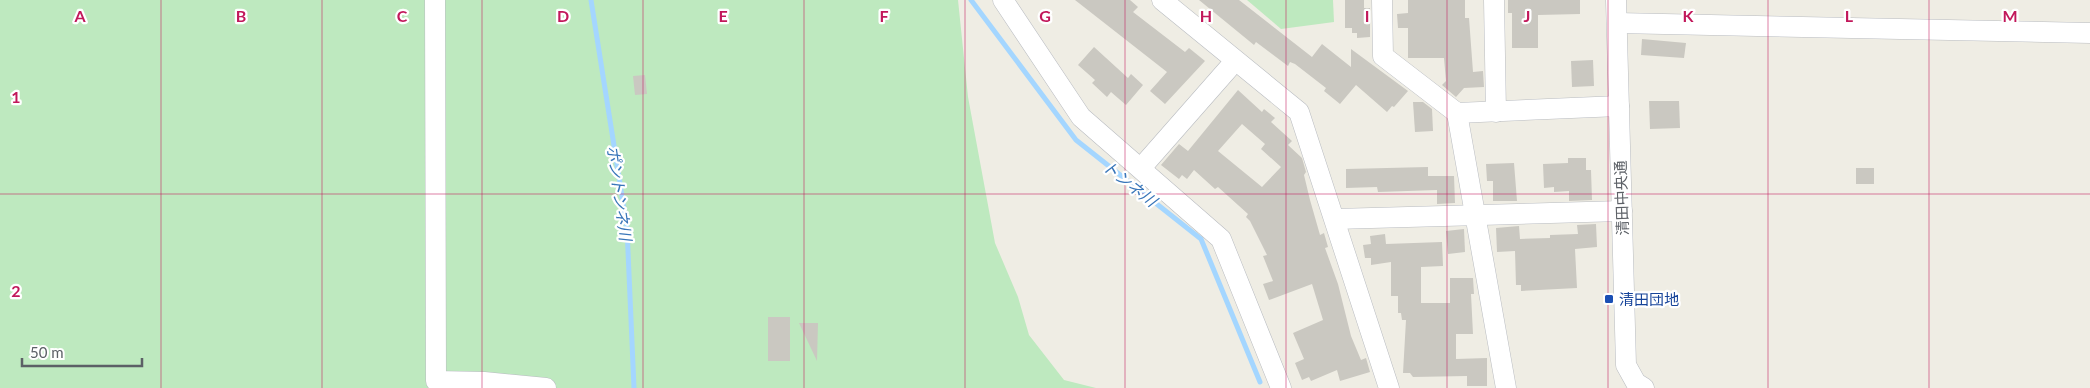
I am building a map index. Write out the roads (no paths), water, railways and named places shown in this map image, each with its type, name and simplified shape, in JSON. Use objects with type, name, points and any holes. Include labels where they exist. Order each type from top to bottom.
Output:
[{"type":"street","points":[[434,0],[436,381],[484,382],[546,388]]},
{"type":"street","points":[[1003,0],[1081,117],[1221,239],[1281,388]]},
{"type":"street","points":[[1162,0],[1299,112],[1389,388]]},
{"type":"street","points":[[1382,0],[1383,56],[1457,114],[1619,106]]},
{"type":"street","points":[[1494,0],[1496,112]]},
{"type":"street","name":"清田中央通","points":[[1616,0],[1626,365],[1639,386]]},
{"type":"street","points":[[1616,24],[2090,33]]},
{"type":"street","points":[[1141,168],[1235,61]]},
{"type":"street","points":[[1457,114],[1506,388]]},
{"type":"street","points":[[1335,219],[1622,211]]},
{"type":"waterway","name":"ポントンネ川","points":[[591,0],[627,228],[634,388]]},
{"type":"waterway","name":"トンネ川","points":[[971,0],[1076,140],[1201,239],[1260,382]]},
{"type":"place","name":"清田団地","points":[[1609,299]]}]
